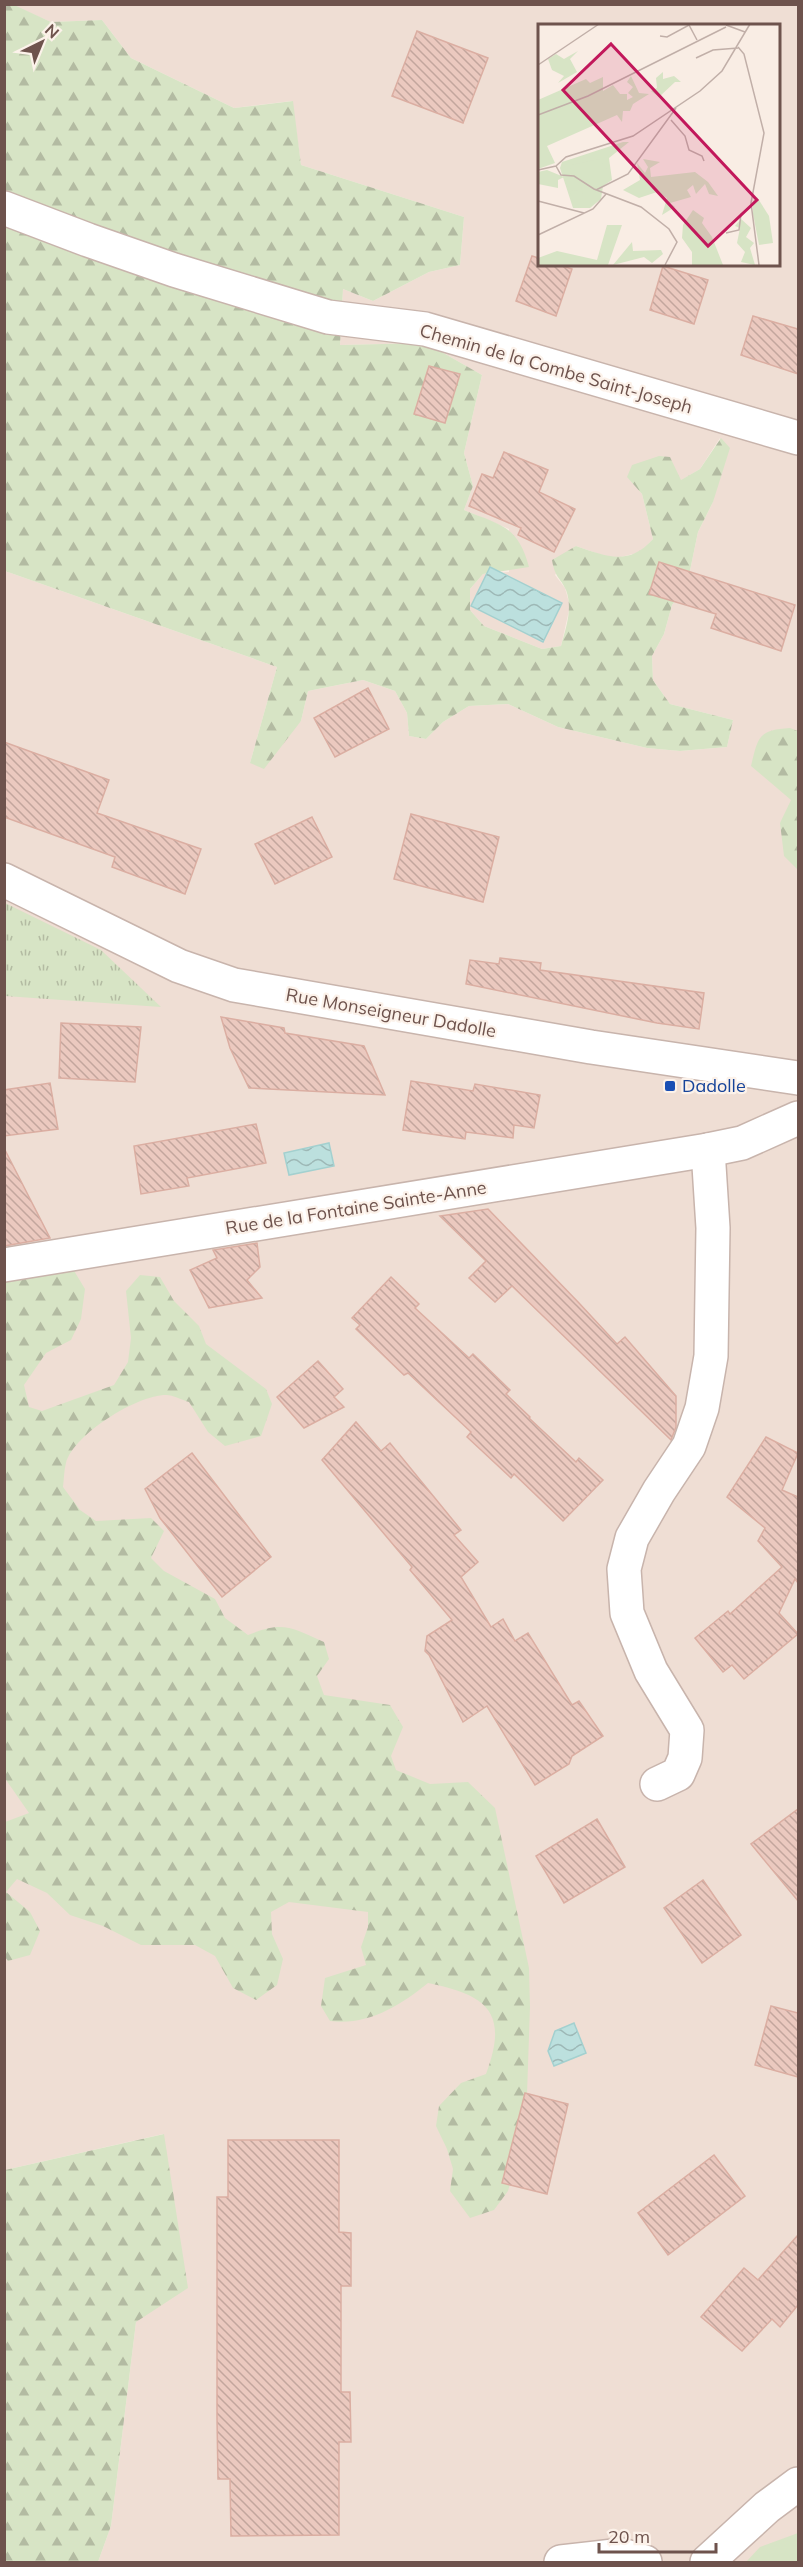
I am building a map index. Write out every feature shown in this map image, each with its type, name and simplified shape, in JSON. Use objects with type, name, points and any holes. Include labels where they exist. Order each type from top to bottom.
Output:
[{"type":"street","name":"Chemin de la Combe Saint-Joseph","points":[[4,208],[142,259],[328,317],[425,329],[798,438]]},
{"type":"street","name":"Rue Monseigneur Dadolle","points":[[4,880],[179,966],[234,985],[591,1047],[798,1078]]},
{"type":"street","name":"Rue de la Fontaine Sainte-Anne","points":[[4,1266],[708,1150],[742,1143],[798,1118]]},
{"type":"street","points":[[657,1784],[678,1774],[685,1758],[687,1730],[651,1671],[627,1614],[624,1569],[633,1538],[659,1491],[689,1446],[702,1408],[711,1356],[713,1228],[708,1150]]},
{"type":"street","points":[[706,2562],[767,2507],[798,2484]]},
{"type":"street","points":[[561,2562],[622,2555],[645,2562]]},
{"type":"shaded area","points":[[12,5],[798,5],[798,2562],[98,2562],[111,2526],[136,2322],[163,2134],[5,2170],[5,571],[277,667],[250,763],[301,721],[308,691],[363,680],[395,691],[407,713],[409,736],[426,739],[443,722],[469,706],[508,704],[558,727],[647,748],[680,751],[727,747],[733,720],[670,704],[653,680],[652,656],[664,634],[672,605],[687,585],[698,532],[713,502],[720,438],[700,469],[680,481],[628,477],[642,494],[653,539],[641,552],[613,559],[576,546],[555,575],[565,588],[570,606],[561,646],[542,649],[484,626],[470,610],[470,589],[483,574],[509,572],[509,529],[464,510],[473,486],[464,453],[482,375],[426,343],[340,345],[343,289],[373,301],[429,272],[460,265],[464,217],[301,165],[292,101],[234,108],[131,58],[102,20],[51,22]]},
{"type":"green space","points":[[12,4],[51,22],[102,20],[131,58],[234,108],[293,101],[301,165],[464,217],[460,265],[429,272],[373,301],[343,289],[340,345],[426,343],[482,375],[464,453],[473,486],[464,510],[506,528],[513,534],[525,553],[529,567],[483,574],[470,589],[470,610],[484,626],[542,649],[561,646],[569,604],[566,590],[556,574],[552,560],[576,546],[616,557],[626,556],[644,548],[653,539],[642,494],[627,477],[632,465],[659,456],[670,457],[681,480],[700,469],[721,438],[730,448],[713,502],[698,532],[687,585],[672,605],[664,634],[652,656],[653,680],[670,704],[733,720],[727,747],[680,751],[647,748],[558,727],[508,704],[469,706],[443,722],[426,739],[409,736],[407,713],[395,691],[363,680],[308,691],[301,721],[264,769],[250,763],[277,667],[5,571],[4,5]]},
{"type":"green space","points":[[790,728],[798,731],[798,870],[784,856],[780,823],[791,800],[751,766],[758,742],[765,733]]},
{"type":"green space","points":[[5,903],[101,950],[161,1007],[5,996]]},
{"type":"green space","points":[[73,1269],[85,1289],[81,1319],[71,1340],[46,1353],[24,1385],[29,1407],[42,1411],[114,1385],[128,1362],[131,1338],[126,1291],[140,1275],[160,1277],[174,1301],[199,1326],[206,1344],[266,1389],[272,1404],[261,1436],[225,1446],[208,1432],[189,1402],[166,1395],[139,1402],[124,1409],[108,1418],[81,1440],[71,1452],[66,1463],[63,1487],[80,1510],[96,1521],[151,1518],[164,1531],[151,1558],[164,1571],[215,1599],[225,1618],[248,1635],[278,1627],[294,1630],[324,1642],[329,1659],[317,1676],[324,1695],[390,1705],[403,1727],[391,1756],[396,1770],[430,1784],[468,1782],[495,1808],[529,1968],[530,2007],[526,2124],[508,2191],[494,2210],[470,2218],[450,2191],[453,2169],[436,2126],[439,2106],[461,2083],[486,2074],[493,2053],[495,2036],[494,2022],[488,2010],[479,2001],[466,1994],[428,1983],[394,2006],[357,2020],[330,2021],[321,2006],[325,1978],[366,1965],[361,1947],[368,1927],[368,1912],[289,1902],[271,1912],[272,1934],[283,1959],[277,1985],[256,2000],[233,1988],[215,1956],[195,1945],[141,1945],[103,1926],[70,1915],[47,1893],[17,1879],[6,1892],[30,1912],[40,1931],[30,1955],[8,1961],[5,1957],[5,1822],[29,1813],[4,1777],[5,1284],[10,1276]]},
{"type":"green space","points":[[164,2134],[188,2288],[136,2322],[111,2526],[98,2562],[5,2562],[5,2170]]},
{"type":"green space","points":[[798,2533],[798,2562],[746,2562],[760,2547]]},
{"type":"water","points":[[490,567],[562,603],[543,642],[471,606]]},
{"type":"water","points":[[329,1143],[334,1166],[289,1175],[284,1153]]},
{"type":"water","points":[[574,2023],[586,2053],[554,2066],[548,2051],[555,2031]]},
{"type":"building","points":[[417,31],[488,58],[463,123],[392,96]]},
{"type":"building","points":[[532,256],[538,258],[538,266],[562,266],[572,269],[556,316],[516,301]]},
{"type":"building","points":[[663,266],[708,280],[694,324],[650,310]]},
{"type":"building","points":[[753,316],[798,329],[798,374],[741,355]]},
{"type":"building","points":[[429,366],[460,374],[445,423],[414,414]]},
{"type":"building","points":[[504,452],[548,470],[539,492],[575,509],[554,552],[518,535],[521,528],[469,506],[482,474],[493,478]]},
{"type":"building","points":[[659,562],[795,605],[781,651],[711,628],[716,614],[649,594]]},
{"type":"building","points":[[368,688],[389,729],[335,757],[314,718]]},
{"type":"building","points":[[4,742],[109,780],[97,813],[201,849],[185,894],[112,867],[115,857],[4,817]]},
{"type":"building","points":[[411,814],[499,837],[483,902],[394,879]]},
{"type":"building","points":[[312,817],[332,857],[275,884],[255,844]]},
{"type":"building","points":[[500,958],[541,963],[540,970],[704,993],[699,1029],[657,1023],[466,984],[470,960],[499,964]]},
{"type":"building","points":[[221,1017],[284,1028],[285,1033],[364,1046],[385,1095],[249,1088],[230,1048]]},
{"type":"building","points":[[61,1023],[141,1027],[135,1082],[59,1078]]},
{"type":"building","points":[[411,1081],[473,1091],[475,1084],[540,1095],[534,1128],[514,1125],[513,1138],[466,1132],[465,1139],[403,1130]]},
{"type":"building","points":[[50,1083],[58,1129],[4,1136],[4,1090]]},
{"type":"building","points":[[256,1124],[266,1163],[187,1178],[189,1186],[141,1194],[134,1146]]},
{"type":"building","points":[[4,1148],[50,1238],[4,1246]]},
{"type":"building","points":[[488,1209],[617,1344],[625,1337],[676,1396],[676,1427],[671,1440],[512,1286],[495,1302],[469,1278],[486,1261],[440,1216]]},
{"type":"building","points":[[257,1243],[260,1267],[247,1280],[262,1298],[209,1308],[190,1270],[217,1258],[213,1250]]},
{"type":"building","points":[[391,1277],[419,1304],[415,1308],[469,1358],[473,1354],[510,1390],[506,1394],[529,1418],[576,1462],[579,1458],[603,1480],[563,1521],[514,1474],[511,1478],[467,1437],[471,1432],[408,1373],[404,1375],[356,1329],[360,1325],[352,1318]]},
{"type":"building","points":[[318,1361],[343,1389],[334,1397],[344,1407],[304,1428],[277,1397]]},
{"type":"building","points":[[356,1422],[381,1451],[390,1443],[461,1530],[454,1535],[478,1562],[461,1577],[491,1627],[503,1619],[515,1641],[528,1633],[572,1705],[579,1701],[603,1736],[572,1756],[569,1764],[535,1785],[487,1706],[463,1722],[425,1651],[427,1636],[452,1620],[410,1570],[412,1567],[322,1460]]},
{"type":"building","points":[[766,1437],[798,1453],[782,1490],[798,1497],[798,1583],[795,1579],[779,1613],[798,1634],[744,1679],[732,1665],[723,1672],[695,1638],[728,1611],[730,1614],[782,1567],[758,1541],[765,1528],[727,1497]]},
{"type":"building","points":[[192,1453],[271,1557],[222,1597],[160,1518],[145,1489]]},
{"type":"building","points":[[798,1809],[798,1901],[751,1844]]},
{"type":"building","points":[[597,1819],[625,1867],[564,1903],[536,1856]]},
{"type":"building","points":[[703,1880],[741,1935],[702,1963],[664,1908]]},
{"type":"building","points":[[771,2006],[798,2013],[798,2077],[755,2065]]},
{"type":"building","points":[[525,2093],[568,2104],[547,2194],[502,2183]]},
{"type":"building","points":[[228,2140],[339,2140],[339,2232],[351,2233],[351,2286],[341,2286],[341,2392],[350,2392],[351,2442],[339,2442],[339,2535],[231,2536],[230,2479],[218,2479],[217,2418],[217,2197],[228,2197]]},
{"type":"building","points":[[714,2155],[745,2196],[668,2255],[638,2213]]},
{"type":"building","points":[[798,2235],[798,2305],[780,2327],[772,2319],[742,2351],[701,2317],[744,2268],[758,2280]]},
{"type":"place","name":"Dadolle","points":[[670,1086]]}]
